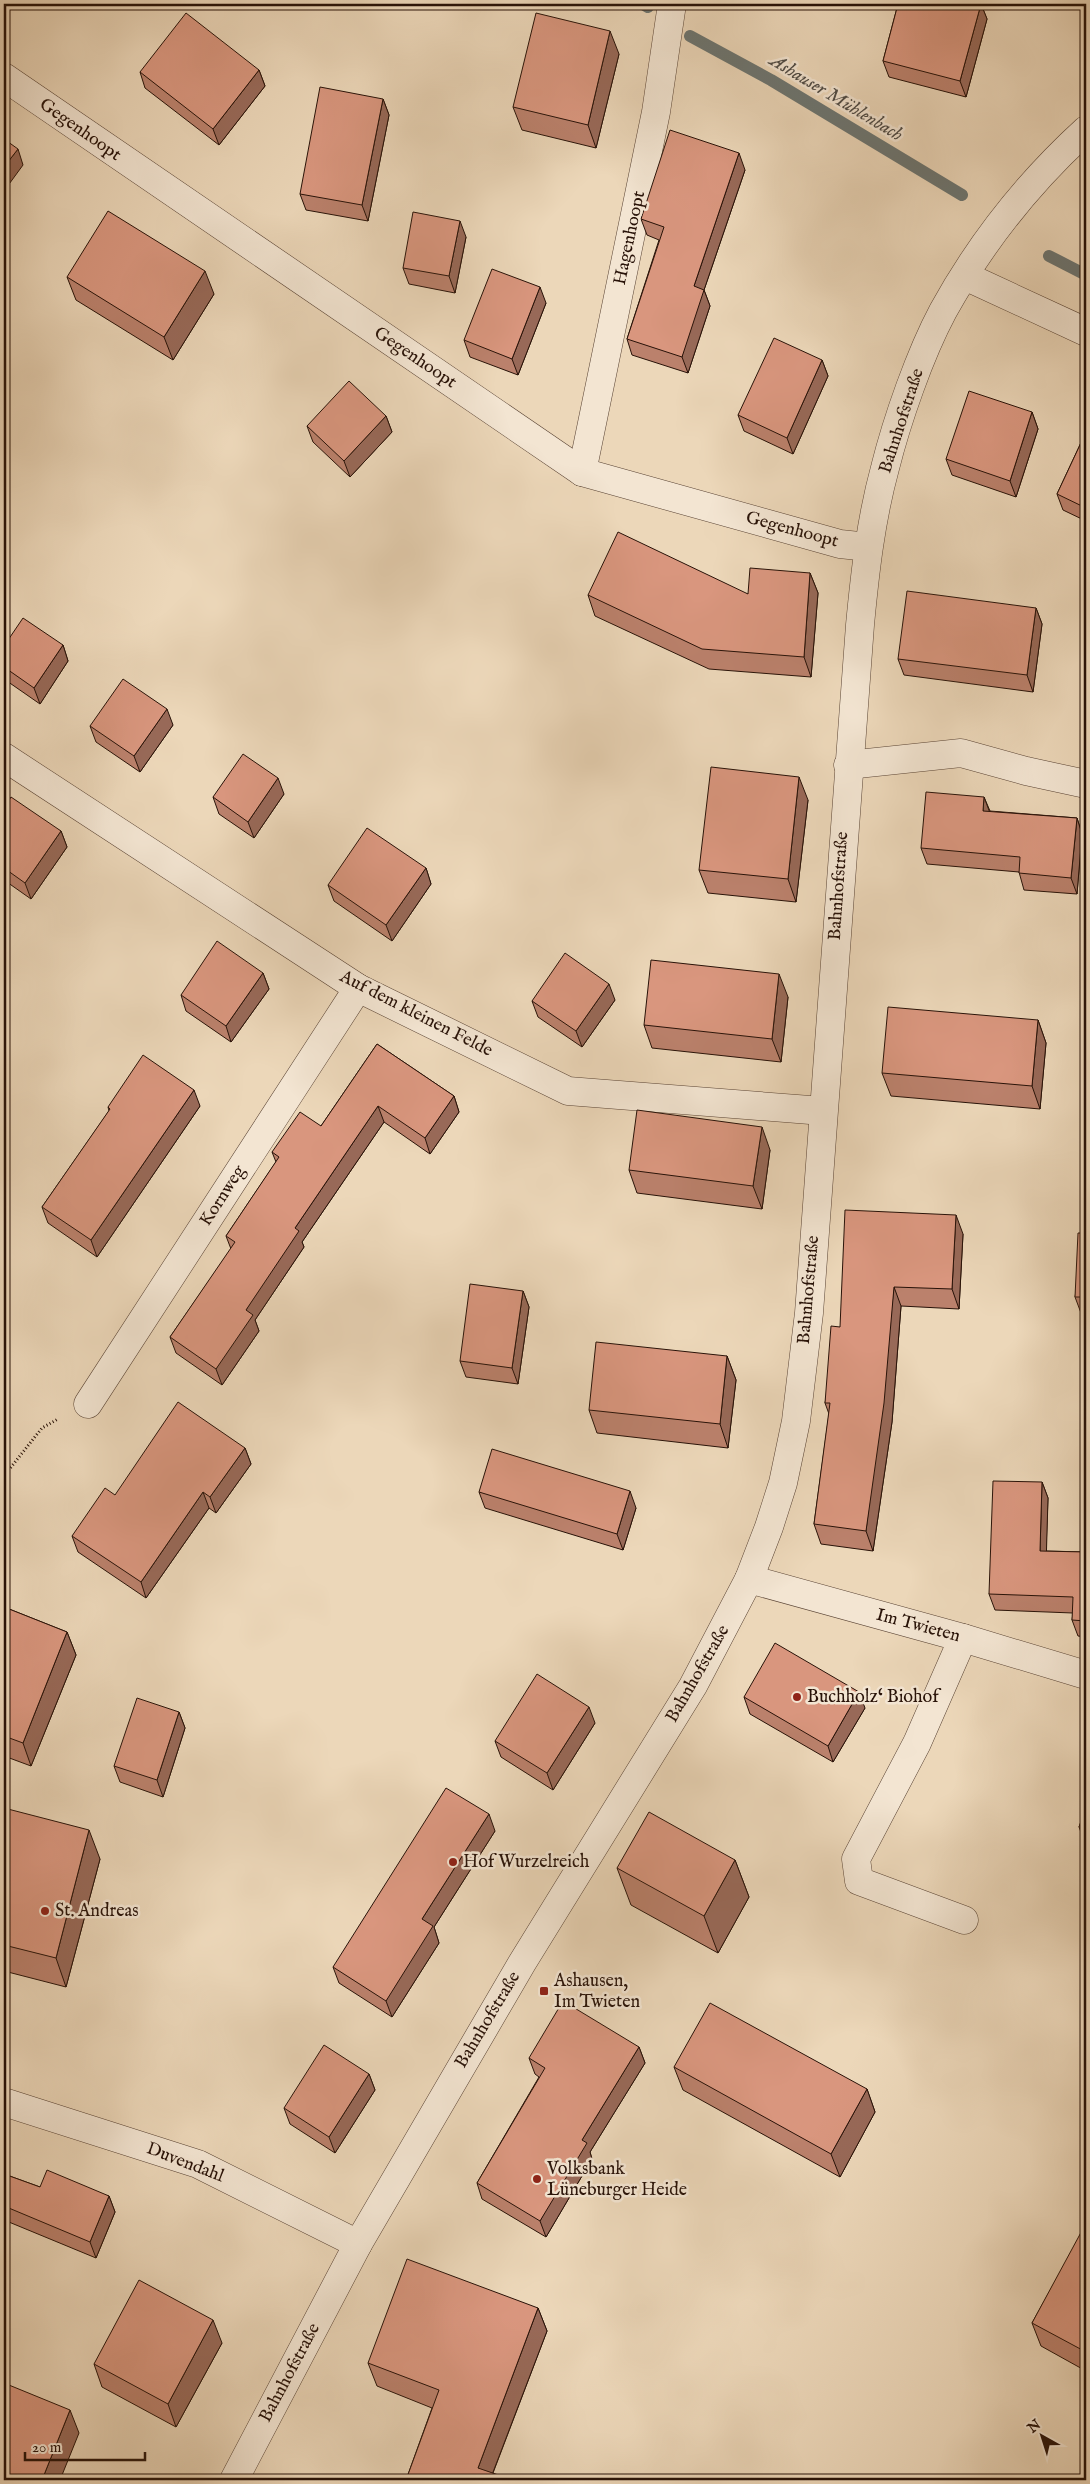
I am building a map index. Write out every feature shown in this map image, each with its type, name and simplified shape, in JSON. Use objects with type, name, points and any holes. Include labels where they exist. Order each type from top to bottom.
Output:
[{"type":"street","name":"Hagenhoopt","points":[[582,472],[656,112],[672,4]]},
{"type":"street","name":"Gegenhoopt","points":[[4,77],[582,472],[840,544],[868,548]]},
{"type":"street","name":"Bahnhofstraße","points":[[234,2480],[358,2244],[512,1979],[693,1686],[749,1579],[780,1492],[796,1421],[809,1313],[848,765],[868,548],[885,468],[904,410],[943,312],[988,240],[1046,168],[1086,130]]},
{"type":"street","points":[[965,276],[1086,332]]},
{"type":"street","points":[[848,765],[962,753],[1026,771],[1086,784]]},
{"type":"street","name":"Auf dem kleinen Felde","points":[[4,757],[358,988],[568,1091],[823,1111]]},
{"type":"street","name":"Kornweg","points":[[88,1404],[358,988]]},
{"type":"street","name":"Im Twieten","points":[[749,1579],[963,1638],[1086,1676]]},
{"type":"street","points":[[963,1638],[917,1743],[856,1859],[859,1881],[964,1920]]},
{"type":"street","name":"Duvendahl","points":[[4,2102],[198,2164],[358,2244]]},
{"type":"path","points":[[4,1476],[42,1428],[88,1404]]},
{"type":"building","points":[[898,4],[981,4],[960,81],[883,61]]},
{"type":"building","points":[[186,13],[259,70],[213,129],[140,72]]},
{"type":"building","points":[[536,13],[610,31],[588,125],[513,107]]},
{"type":"building","points":[[320,87],[383,99],[362,205],[300,194]]},
{"type":"building","points":[[670,130],[739,153],[694,286],[704,290],[682,357],[627,339],[664,227],[641,219]]},
{"type":"building","points":[[4,139],[18,149],[4,167]]},
{"type":"building","points":[[108,211],[205,271],[164,337],[67,277]]},
{"type":"building","points":[[413,212],[460,221],[449,276],[403,268]]},
{"type":"building","points":[[492,269],[540,287],[512,359],[464,340]]},
{"type":"building","points":[[774,338],[822,360],[787,438],[738,415]]},
{"type":"building","points":[[349,381],[386,416],[344,461],[307,426]]},
{"type":"building","points":[[969,391],[1032,412],[1010,481],[946,459]]},
{"type":"building","points":[[1086,432],[1086,508],[1057,494]]},
{"type":"building","points":[[618,532],[748,594],[750,568],[810,573],[804,657],[702,649],[588,595]]},
{"type":"building","points":[[907,591],[1036,608],[1027,675],[898,659]]},
{"type":"building","points":[[23,618],[63,645],[34,688],[4,667],[4,646]]},
{"type":"building","points":[[123,679],[167,709],[134,756],[90,726]]},
{"type":"building","points":[[243,754],[278,778],[248,822],[213,797]]},
{"type":"building","points":[[711,767],[799,777],[788,879],[699,870]]},
{"type":"building","points":[[926,792],[984,797],[983,811],[1077,818],[1071,878],[1019,873],[1020,857],[921,848]]},
{"type":"building","points":[[11,797],[61,831],[25,883],[4,868],[4,808]]},
{"type":"building","points":[[367,828],[426,868],[386,925],[328,885]]},
{"type":"building","points":[[217,941],[263,973],[226,1026],[181,995]]},
{"type":"building","points":[[565,953],[609,984],[576,1031],[532,1001]]},
{"type":"building","points":[[651,960],[779,974],[772,1039],[644,1025]]},
{"type":"building","points":[[888,1007],[1038,1020],[1032,1086],[882,1073]]},
{"type":"building","points":[[377,1044],[454,1096],[425,1138],[378,1106],[295,1228],[299,1231],[246,1310],[253,1315],[216,1369],[170,1337],[235,1242],[226,1236],[279,1157],[272,1152],[300,1112],[321,1126]]},
{"type":"building","points":[[143,1055],[194,1090],[91,1240],[42,1207],[110,1109],[108,1107]]},
{"type":"building","points":[[637,1110],[762,1127],[753,1186],[629,1170]]},
{"type":"building","points":[[845,1210],[956,1215],[952,1289],[894,1287],[884,1403],[866,1531],[814,1524],[830,1403],[825,1403],[831,1326],[840,1327]]},
{"type":"building","points":[[1078,1233],[1086,1233],[1086,1297],[1075,1297]]},
{"type":"building","points":[[470,1284],[523,1291],[512,1368],[460,1361]]},
{"type":"building","points":[[596,1342],[727,1356],[720,1424],[589,1410]]},
{"type":"building","points":[[178,1402],[245,1448],[210,1497],[203,1492],[141,1582],[72,1536],[105,1488],[115,1495]]},
{"type":"building","points":[[492,1449],[630,1491],[617,1534],[479,1492]]},
{"type":"building","points":[[993,1481],[1042,1482],[1040,1551],[1086,1552],[1086,1621],[1072,1620],[1073,1597],[989,1594]]},
{"type":"building","points":[[4,1607],[67,1632],[23,1743],[4,1736],[4,1668],[6,1663],[4,1662]]},
{"type":"building","points":[[775,1643],[859,1692],[828,1746],[744,1697]]},
{"type":"building","points":[[537,1674],[589,1707],[547,1773],[495,1741]]},
{"type":"building","points":[[137,1698],[179,1712],[157,1780],[114,1766]]},
{"type":"building","points":[[446,1788],[489,1814],[422,1919],[433,1926],[386,2001],[333,1967]]},
{"type":"building","name":"St. Andreas","points":[[4,1808],[89,1830],[56,1958],[4,1945]]},
{"type":"building","points":[[1086,1808],[1086,1829],[1079,1827]]},
{"type":"building","points":[[649,1812],[735,1860],[704,1916],[617,1868]]},
{"type":"building","points":[[563,2001],[639,2047],[582,2140],[587,2143],[540,2221],[477,2183],[545,2068],[529,2058]]},
{"type":"building","points":[[710,2003],[867,2089],[831,2154],[674,2067]]},
{"type":"building","points":[[324,2045],[369,2074],[329,2137],[284,2108]]},
{"type":"building","points":[[47,2170],[109,2196],[90,2242],[4,2206],[4,2174],[40,2187]]},
{"type":"building","points":[[1086,2226],[1086,2352],[1032,2323]]},
{"type":"building","points":[[407,2259],[538,2308],[478,2468],[513,2480],[406,2480],[439,2390],[368,2363]]},
{"type":"building","points":[[139,2280],[213,2320],[168,2404],[94,2364]]},
{"type":"building","points":[[4,2383],[70,2410],[42,2480],[4,2480]]},
{"type":"waterway","name":"Ashauser Mühlenbach","points":[[643,4],[648,7]]},
{"type":"waterway","name":"Ashauser Mühlenbach","points":[[690,36],[771,80],[962,195]]},
{"type":"waterway","name":"Ashauser Mühlenbach","points":[[1049,256],[1086,275]]},
{"type":"place","name":"Buchholz‘ Biohof","points":[[797,1697]]},
{"type":"place","name":"Hof Wurzelreich","points":[[453,1862]]},
{"type":"place","name":"St. Andreas","points":[[45,1911]]},
{"type":"place","name":"Ashausen, Im Twieten","points":[[544,1991]]},
{"type":"place","name":"Volksbank Lüneburger Heide","points":[[537,2179]]}]
